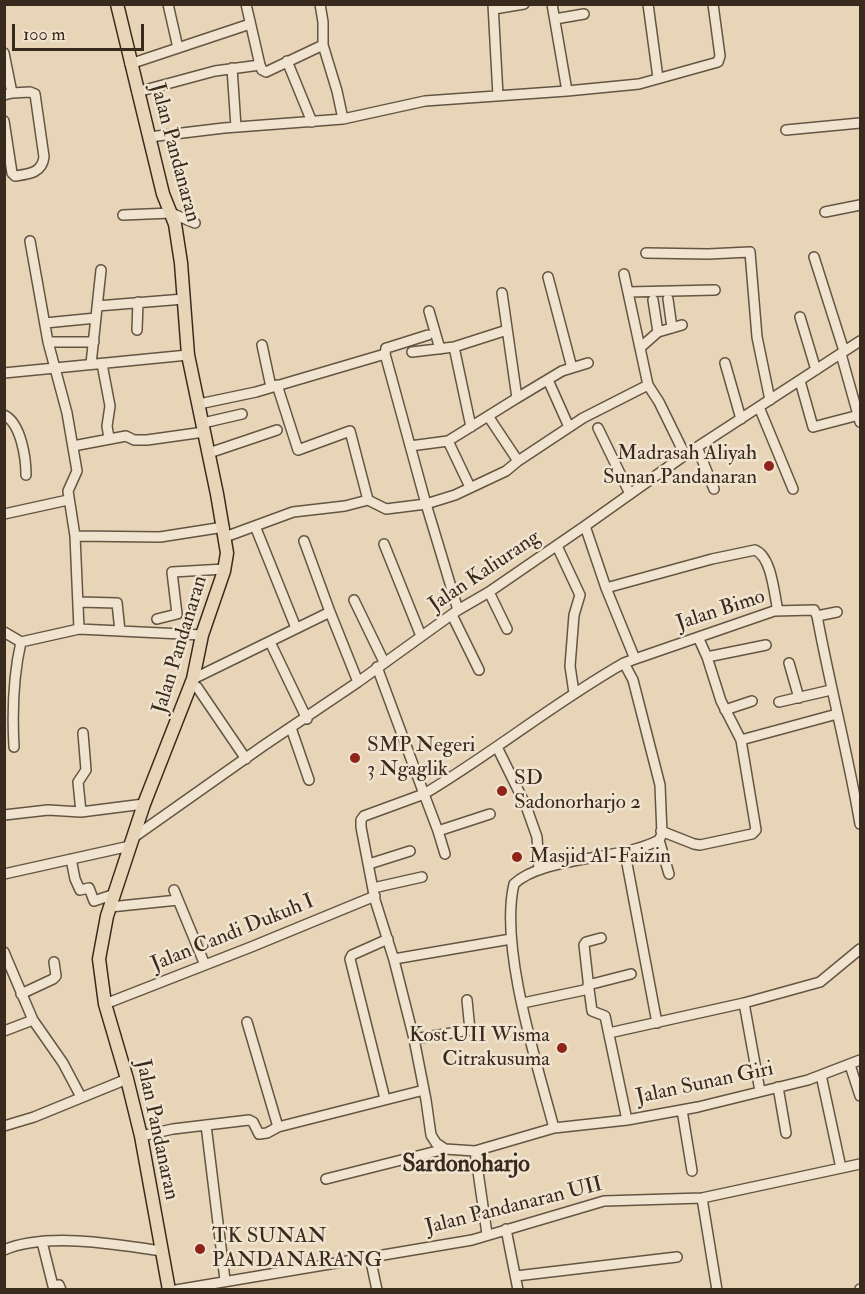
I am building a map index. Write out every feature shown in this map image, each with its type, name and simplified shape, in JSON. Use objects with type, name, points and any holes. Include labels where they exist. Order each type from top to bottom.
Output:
[{"type":"main road","name":"Jalan Pandanaran","points":[[117,4],[163,194],[175,224],[181,263],[188,356],[227,553],[225,569],[202,635],[195,683],[144,804],[110,907],[99,959],[105,1004],[141,1136],[160,1251],[169,1290]]},
{"type":"street","points":[[168,4],[178,48]]},
{"type":"street","points":[[246,4],[262,70],[266,72],[323,45]]},
{"type":"street","points":[[320,4],[323,45],[343,119]]},
{"type":"street","points":[[498,96],[494,7],[524,4]]},
{"type":"street","points":[[552,4],[567,91]]},
{"type":"street","points":[[648,4],[658,78]]},
{"type":"street","points":[[149,137],[236,127],[343,119],[424,102],[639,84],[719,60],[712,4]]},
{"type":"street","points":[[555,19],[584,14]]},
{"type":"street","points":[[130,64],[250,24]]},
{"type":"street","points":[[4,53],[8,94],[34,93],[44,157],[43,164],[35,172],[15,176],[12,174],[4,121]]},
{"type":"street","points":[[287,61],[312,122]]},
{"type":"street","points":[[137,92],[232,68],[260,65]]},
{"type":"street","points":[[232,68],[236,127]]},
{"type":"street","points":[[786,130],[861,123]]},
{"type":"street","points":[[825,212],[861,205]]},
{"type":"street","points":[[123,215],[171,213],[195,223]]},
{"type":"street","points":[[30,241],[48,342],[56,369],[77,471],[68,491],[68,501],[75,536],[79,629]]},
{"type":"street","points":[[646,253],[750,252],[757,337],[770,400]]},
{"type":"street","points":[[800,381],[813,427],[860,418],[814,257]]},
{"type":"street","points":[[91,364],[101,270]]},
{"type":"street","points":[[624,274],[648,385],[685,454]]},
{"type":"street","points":[[548,277],[572,368]]},
{"type":"street","points":[[628,292],[715,290]]},
{"type":"street","points":[[502,293],[517,398]]},
{"type":"street","points":[[97,306],[184,298]]},
{"type":"street","points":[[668,299],[672,328]]},
{"type":"street","points":[[653,300],[658,332]]},
{"type":"street","points":[[137,330],[138,302]]},
{"type":"street","points":[[429,311],[440,349]]},
{"type":"street","points":[[800,317],[816,370]]},
{"type":"street","points":[[45,323],[96,318]]},
{"type":"street","points":[[641,347],[658,332],[682,326]]},
{"type":"street","points":[[412,352],[454,347],[507,330]]},
{"type":"street","points":[[428,335],[386,348],[385,354],[455,612],[479,670]]},
{"type":"street","name":"Jalan Kaliurang","points":[[132,842],[455,612],[557,546],[685,454],[861,341]]},
{"type":"street","points":[[48,342],[94,342]]},
{"type":"street","points":[[262,345],[274,386],[298,450],[350,431],[368,500]]},
{"type":"street","points":[[454,347],[471,427]]},
{"type":"street","points":[[199,404],[256,392],[385,354]]},
{"type":"street","points":[[4,373],[188,356]]},
{"type":"street","points":[[410,446],[448,441],[548,380],[588,363]]},
{"type":"street","points":[[725,363],[741,419]]},
{"type":"street","points":[[102,364],[110,406],[107,426],[109,438]]},
{"type":"street","points":[[548,380],[569,427]]},
{"type":"street","points":[[75,536],[160,537],[224,532],[255,526],[293,512],[345,506],[368,500],[387,509],[426,504],[455,495],[506,471],[569,427],[648,385]]},
{"type":"street","points":[[759,407],[793,489]]},
{"type":"street","points":[[73,446],[126,436],[134,440],[147,440],[203,428],[242,414]]},
{"type":"street","points":[[4,415],[12,420],[20,438],[26,459],[26,475]]},
{"type":"street","points":[[488,416],[518,461]]},
{"type":"street","points":[[598,428],[630,494]]},
{"type":"street","points":[[209,453],[277,430]]},
{"type":"street","points":[[448,441],[470,487]]},
{"type":"street","points":[[697,447],[714,489]]},
{"type":"street","points":[[4,514],[68,501]]},
{"type":"street","points":[[255,526],[296,628]]},
{"type":"street","points":[[585,526],[606,588],[635,659]]},
{"type":"street","points":[[304,541],[358,682]]},
{"type":"street","points":[[384,544],[421,636]]},
{"type":"street","points":[[557,546],[580,596],[574,615],[570,666],[574,693]]},
{"type":"street","points":[[606,588],[712,559],[755,550],[764,556],[768,564],[778,611]]},
{"type":"street","points":[[158,619],[177,614],[172,572],[225,569]]},
{"type":"street","points":[[489,592],[507,629]]},
{"type":"street","points":[[354,600],[380,665],[446,854]]},
{"type":"street","points":[[79,602],[117,603],[120,631]]},
{"type":"street","name":"Jalan Bimo","points":[[369,864],[361,827],[361,820],[364,816],[424,794],[574,693],[624,663],[756,616],[778,611],[813,609],[817,616]]},
{"type":"street","points":[[246,759],[195,683],[330,612]]},
{"type":"street","points":[[837,612],[817,616],[861,824]]},
{"type":"street","points":[[4,632],[21,642],[79,629],[202,635]]},
{"type":"street","points":[[660,835],[700,845],[755,832],[741,740],[725,710],[698,637]]},
{"type":"street","points":[[14,747],[8,711],[21,642]]},
{"type":"street","points":[[270,642],[307,718]]},
{"type":"street","points":[[707,657],[766,645]]},
{"type":"street","points":[[624,663],[633,680],[660,785],[660,835],[669,874]]},
{"type":"street","points":[[789,663],[799,698]]},
{"type":"street","points":[[779,702],[831,690]]},
{"type":"street","points":[[725,710],[752,701]]},
{"type":"street","points":[[741,740],[837,714]]},
{"type":"street","points":[[291,728],[309,780]]},
{"type":"street","points":[[81,812],[78,782],[86,770],[83,733]]},
{"type":"street","points":[[496,747],[526,806],[537,837],[539,870]]},
{"type":"street","points":[[850,765],[861,764]]},
{"type":"street","points":[[4,814],[48,810],[81,812],[144,804]]},
{"type":"street","points":[[438,831],[490,814]]},
{"type":"street","points":[[554,1128],[523,1004],[511,939],[514,884],[539,870],[645,847],[660,835]]},
{"type":"street","points":[[4,874],[132,842]]},
{"type":"street","points":[[410,851],[369,864],[374,892],[394,958],[414,1038],[431,1135],[436,1143],[445,1149]]},
{"type":"street","points":[[625,853],[657,1023]]},
{"type":"street","points":[[71,859],[80,890],[89,888],[94,901],[115,894]]},
{"type":"street","name":"Jalan Candi Dukuh I","points":[[105,1004],[205,965],[374,892],[422,877]]},
{"type":"street","points":[[174,890],[205,965]]},
{"type":"street","points":[[110,907],[178,900]]},
{"type":"street","points":[[385,1099],[350,959],[362,950],[387,939]]},
{"type":"street","points":[[394,958],[511,939]]},
{"type":"street","points":[[601,939],[586,942],[584,945],[591,1008],[592,1011],[605,1016],[627,1120]]},
{"type":"street","points":[[609,1034],[744,1003],[825,980],[861,949]]},
{"type":"street","points":[[4,952],[33,1020],[63,1063],[81,1097]]},
{"type":"street","points":[[21,994],[53,979],[56,976],[54,962]]},
{"type":"street","points":[[523,1004],[631,974]]},
{"type":"street","points":[[414,1038],[470,1030],[467,1000]]},
{"type":"street","points":[[744,1003],[760,1091]]},
{"type":"street","points":[[4,1032],[33,1020]]},
{"type":"street","points":[[247,1022],[278,1128]]},
{"type":"street","name":"Jalan Sunan Giri","points":[[326,1179],[445,1149],[474,1151],[554,1128],[627,1120],[682,1110],[821,1075],[861,1060]]},
{"type":"street","points":[[850,1065],[861,1096]]},
{"type":"street","points":[[821,1075],[841,1168]]},
{"type":"street","points":[[4,1126],[34,1117],[127,1079]]},
{"type":"street","points":[[778,1087],[786,1133]]},
{"type":"street","points":[[141,1136],[173,1128],[249,1120],[253,1122],[259,1134],[263,1134],[278,1128],[424,1090]]},
{"type":"street","points":[[682,1110],[692,1170]]},
{"type":"street","points":[[206,1125],[225,1280]]},
{"type":"street","points":[[474,1151],[487,1234]]},
{"type":"street","name":"Jalan Pandanaran UII","points":[[176,1290],[472,1240],[604,1201],[702,1198],[861,1164]]},
{"type":"street","points":[[702,1198],[717,1290]]},
{"type":"street","points":[[506,1229],[518,1290]]},
{"type":"street","points":[[4,1250],[29,1243],[87,1241],[160,1251]]},
{"type":"street","points":[[42,1242],[53,1288]]},
{"type":"street","points":[[370,1257],[377,1290]]},
{"type":"street","points":[[516,1276],[676,1257]]},
{"type":"place","name":"Madrasah Aliyah Sunan Pandanaran","points":[[769,466]]},
{"type":"place","name":"SMP Negeri 3 Ngaglik","points":[[355,758]]},
{"type":"place","name":"SD Sadonorharjo 2","points":[[502,791]]},
{"type":"place","name":"Masjid Al-Faizin","points":[[517,857]]},
{"type":"place","name":"Kost UII Wisma Citrakusuma","points":[[562,1048]]},
{"type":"place","name":"TK SUNAN PANDANARANG","points":[[200,1249]]},
{"type":"district","name":"Sardonoharjo","points":[[466,1166]]}]
